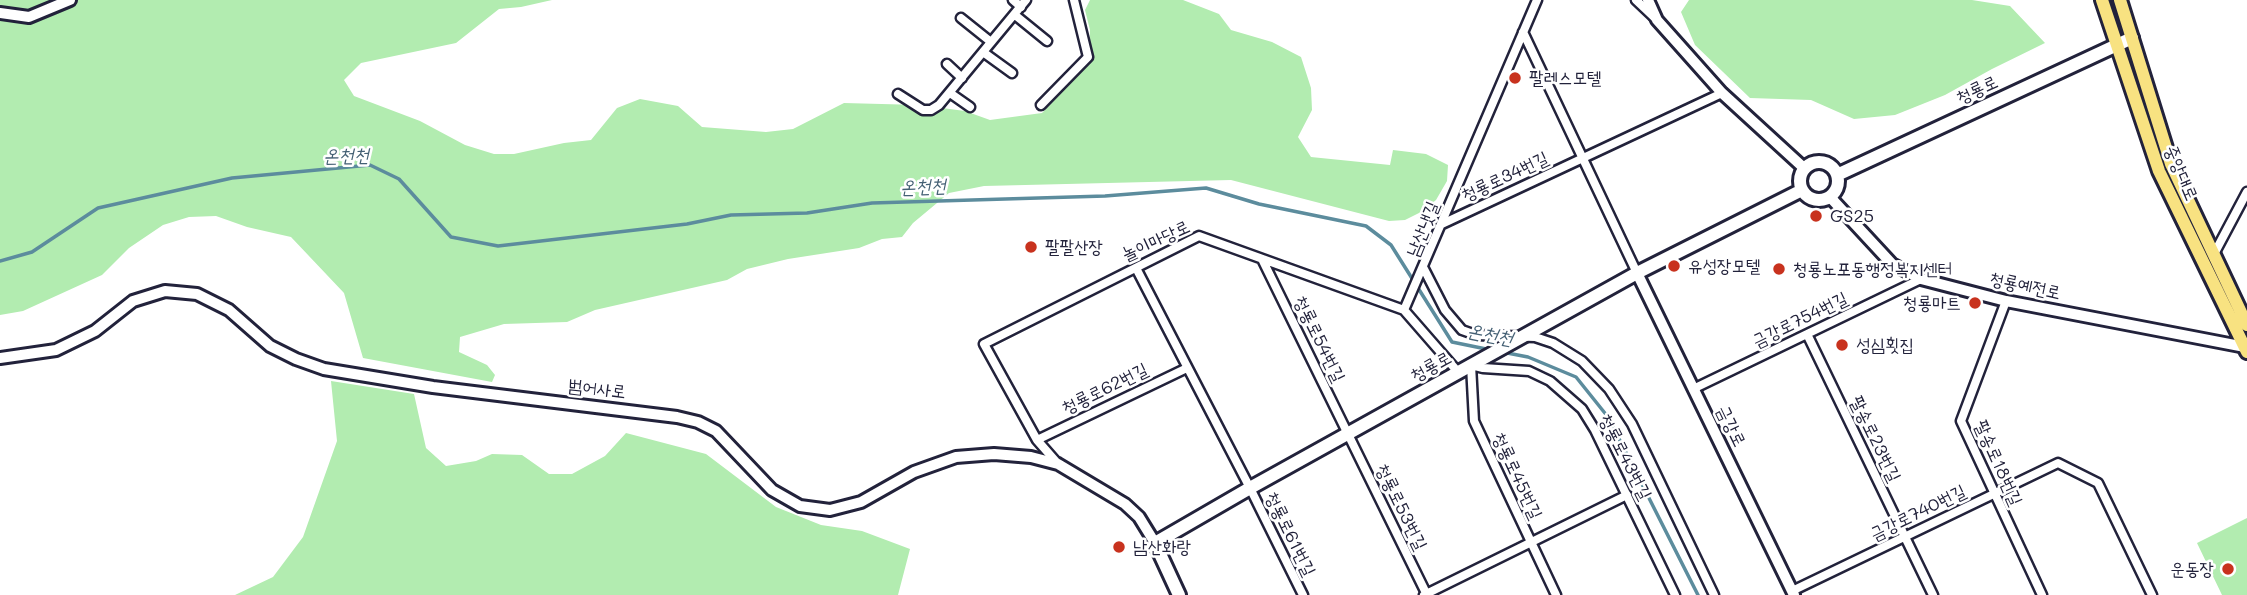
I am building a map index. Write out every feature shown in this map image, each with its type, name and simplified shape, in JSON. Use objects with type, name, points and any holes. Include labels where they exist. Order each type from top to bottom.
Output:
[{"type":"main road","name":"중앙대로","points":[[2102,0],[2159,171],[2246,350]]},
{"type":"main road","name":"중앙대로","points":[[2120,0],[2171,164],[2247,324]]},
{"type":"main road","name":"청룡로","points":[[1837,175],[2132,38]]},
{"type":"main road","points":[[1811,164],[1829,165],[1837,175],[1837,187],[1830,197],[1818,200],[1802,190],[1800,178],[1811,164]]},
{"type":"main road","name":"청룡로","points":[[1155,543],[1637,273],[1802,190]]},
{"type":"main road","points":[[1155,543],[1179,595]]},
{"type":"street","points":[[0,13],[29,17],[70,0]]},
{"type":"street","points":[[898,94],[923,110],[931,110],[950,93],[1024,3],[1013,0]]},
{"type":"street","points":[[1041,105],[1088,57],[1075,0]]},
{"type":"street","name":"남산냇길","points":[[1537,0],[1423,267],[1445,310],[1462,330],[1476,335],[1535,337],[1553,343],[1582,361],[1609,389],[1632,424],[1714,595]]},
{"type":"street","points":[[1636,0],[1722,93],[1805,169]]},
{"type":"street","points":[[1648,0],[1657,20]]},
{"type":"street","points":[[1015,15],[1047,41]]},
{"type":"street","points":[[961,18],[991,42]]},
{"type":"street","points":[[1523,33],[1637,273]]},
{"type":"street","points":[[983,52],[1012,73]]},
{"type":"street","points":[[947,64],[962,78]]},
{"type":"street","points":[[950,93],[970,107]]},
{"type":"street","name":"청룡로34번길","points":[[1441,224],[1722,93]]},
{"type":"street","points":[[2214,254],[2247,192]]},
{"type":"street","name":"청룡예전로","points":[[1830,197],[1892,264],[1921,279],[2006,301],[2246,350]]},
{"type":"street","name":"놀이마당로","points":[[1058,464],[1037,440],[984,344],[1199,236],[1404,310],[1458,372]]},
{"type":"street","name":"청룡로54번길","points":[[1262,259],[1347,434]]},
{"type":"street","points":[[1404,310],[1423,267]]},
{"type":"street","points":[[1136,268],[1250,488]]},
{"type":"street","name":"금강로","points":[[1637,273],[1793,593]]},
{"type":"street","name":"금강로754번길","points":[[1693,389],[1921,279]]},
{"type":"street","name":"범어사로","points":[[0,358],[56,350],[94,331],[133,301],[165,291],[197,294],[229,310],[270,346],[324,369],[433,387],[677,416],[698,422],[716,431],[772,490],[800,506],[830,510],[862,502],[914,472],[956,457],[994,454],[1031,457],[1058,464],[1125,504],[1139,517],[1155,543]]},
{"type":"street","name":"팔송로18번길","points":[[2006,301],[1961,421],[2042,595]]},
{"type":"street","name":"팔송로23번길","points":[[1807,334],[1933,595]]},
{"type":"street","name":"청룡로43번길","points":[[1471,365],[1529,371],[1550,381],[1582,410],[1595,430],[1675,595]]},
{"type":"street","name":"청룡로45번길","points":[[1471,365],[1474,421],[1556,595]]},
{"type":"street","name":"청룡로62번길","points":[[1037,440],[1187,368]]},
{"type":"street","name":"청룡로53번길","points":[[1347,434],[1425,595]]},
{"type":"street","name":"금강로740번길","points":[[1793,593],[2058,463],[2098,483],[2152,595]]},
{"type":"street","name":"청룡로61번길","points":[[1250,488],[1303,595]]},
{"type":"street","points":[[1425,595],[1627,495]]},
{"type":"green space","points":[[0,0],[552,0],[499,9],[456,43],[361,63],[344,80],[354,96],[420,121],[465,145],[494,154],[514,154],[591,140],[617,108],[640,99],[678,106],[702,127],[766,132],[793,129],[844,103],[919,105],[965,111],[990,120],[1042,113],[1089,63],[1090,30],[1085,10],[1090,0],[1183,0],[1219,14],[1231,30],[1272,42],[1301,57],[1311,88],[1312,110],[1298,137],[1311,157],[1390,165],[1393,150],[1426,154],[1448,165],[1447,181],[1436,200],[1421,212],[1405,220],[1389,221],[1231,180],[984,186],[949,193],[913,223],[902,237],[747,269],[727,280],[595,310],[567,322],[504,324],[460,337],[459,352],[487,365],[495,375],[492,382],[363,358],[344,293],[291,237],[247,227],[216,216],[189,217],[163,225],[129,248],[102,275],[23,311],[0,315]]},
{"type":"green space","points":[[1689,0],[1972,0],[2010,6],[2045,43],[1945,95],[1895,115],[1854,119],[1811,100],[1750,98],[1695,45],[1681,12]]},
{"type":"green space","points":[[331,381],[414,394],[426,448],[446,466],[476,461],[492,454],[522,455],[549,474],[572,474],[605,456],[626,433],[706,454],[776,507],[821,525],[862,531],[910,549],[898,595],[235,595],[273,577],[303,537],[337,441]]},
{"type":"green space","name":"운동장","points":[[2247,518],[2247,595],[2222,595],[2197,543]]},
{"type":"waterway","name":"온천천","points":[[0,261],[32,252],[98,208],[232,178],[370,165],[399,179],[451,237],[498,246],[687,224],[731,215],[807,213],[872,203],[1105,196],[1206,188],[1259,204],[1366,226],[1391,245],[1452,342],[1491,350]]},
{"type":"waterway","name":"온천천","points":[[1502,352],[1528,357],[1576,377],[1608,417],[1698,595]]},
{"type":"place","name":"팔레스모텔","points":[[1515,78]]},
{"type":"place","name":"GS25","points":[[1816,216]]},
{"type":"place","name":"팔팔산장","points":[[1031,247]]},
{"type":"place","name":"유성장모텔","points":[[1674,266]]},
{"type":"place","name":"청룡노포동행정복지센터","points":[[1779,269]]},
{"type":"place","name":"청룡마트","points":[[1975,303]]},
{"type":"place","name":"성심횟집","points":[[1842,345]]},
{"type":"place","name":"남산화랑","points":[[1119,547]]},
{"type":"place","name":"운동장","points":[[2228,569]]}]
